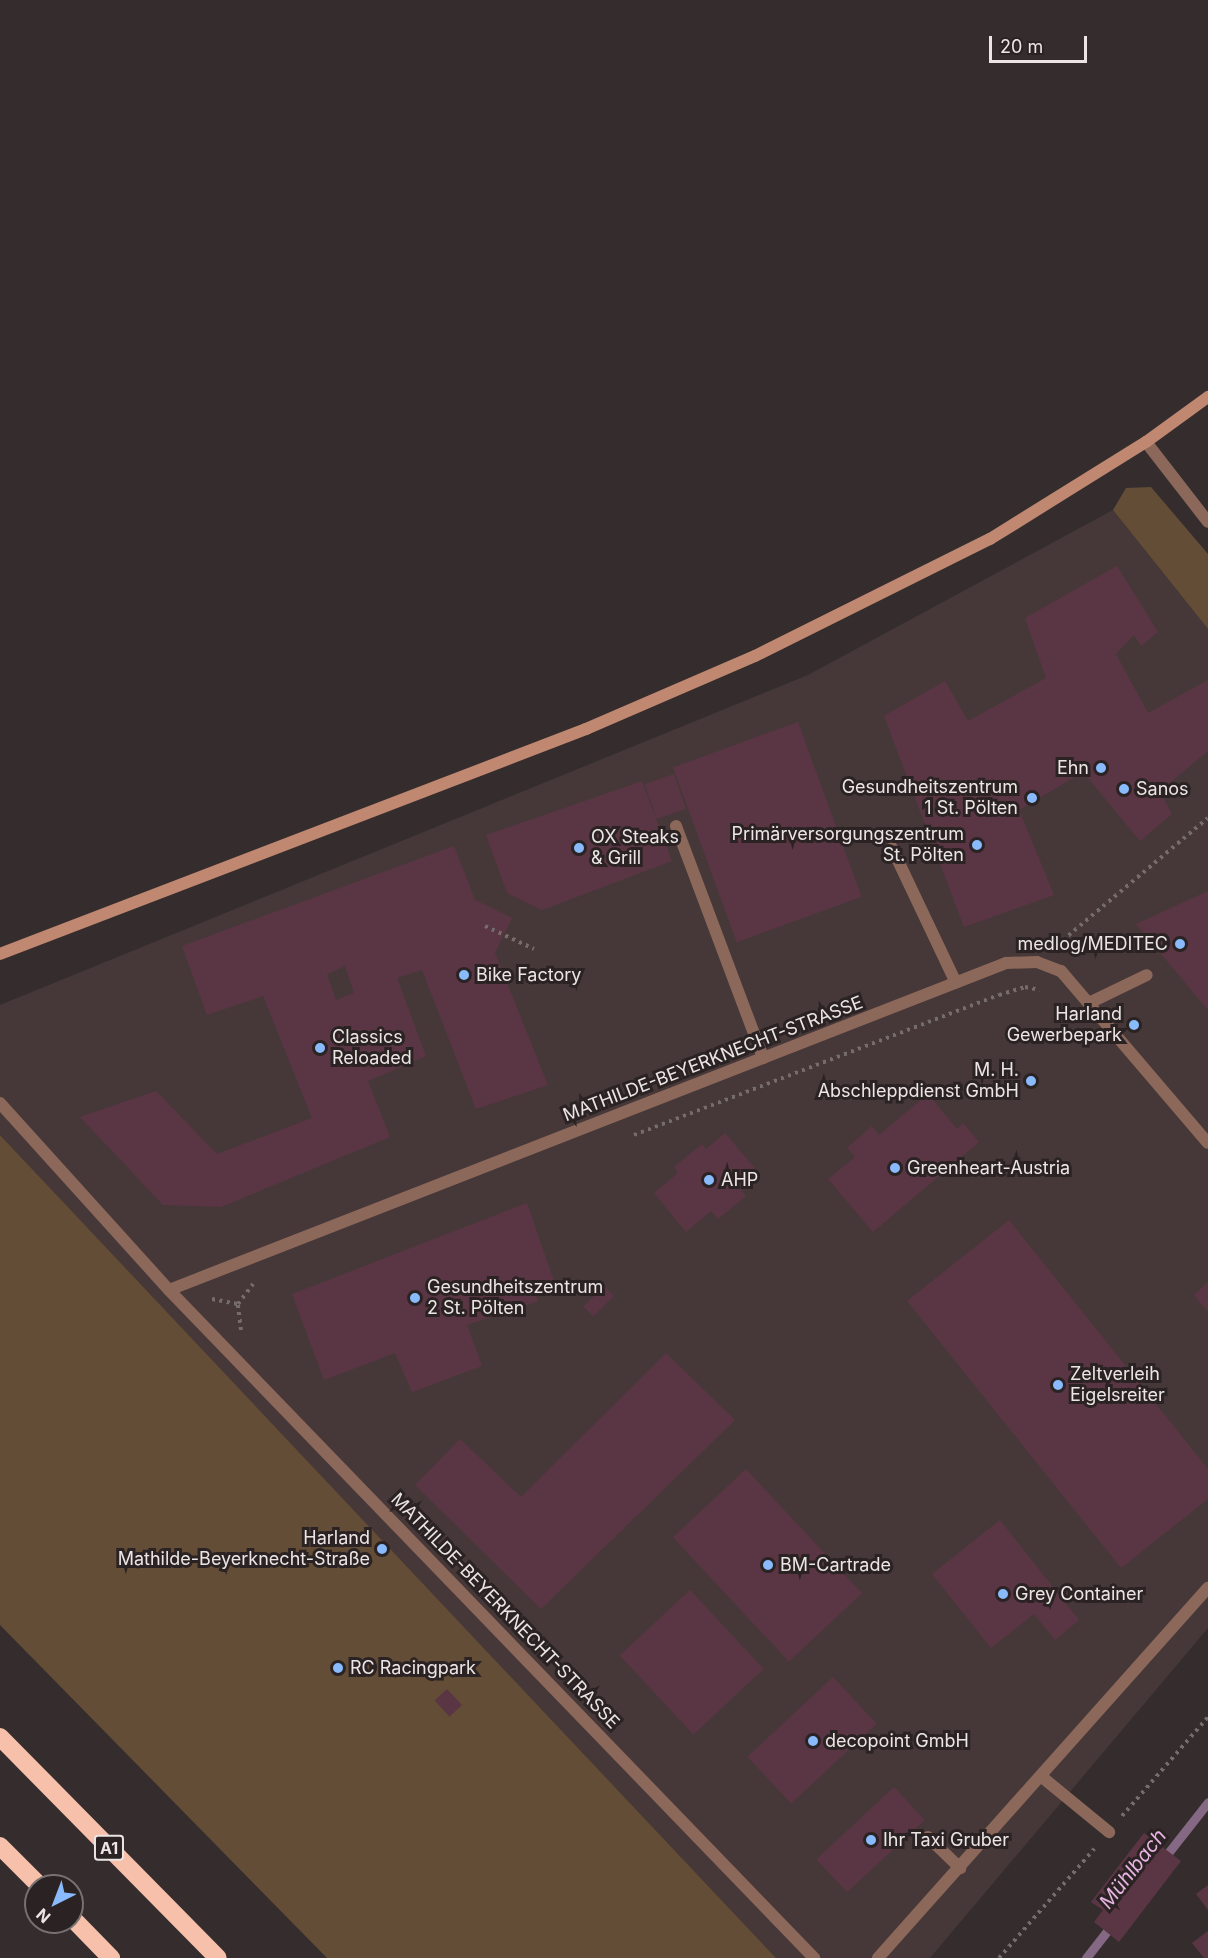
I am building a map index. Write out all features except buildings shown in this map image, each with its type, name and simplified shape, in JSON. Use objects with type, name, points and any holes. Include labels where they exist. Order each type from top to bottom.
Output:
[{"type":"highway","name":"A1","points":[[0,1737],[218,1958]]},
{"type":"highway","points":[[0,1846],[28,1874]]},
{"type":"highway","points":[[84,1930],[111,1958]]},
{"type":"main road","points":[[0,954],[586,729],[755,656],[990,539],[1146,442],[1208,397]]},
{"type":"street","points":[[1146,442],[1208,522]]},
{"type":"street","points":[[676,826],[763,1058]]},
{"type":"street","points":[[892,848],[956,983]]},
{"type":"street","name":"MATHILDE-BEYERKNECHT-STRASSE","points":[[170,1290],[1006,963],[1037,962],[1061,971],[1208,1143]]},
{"type":"street","points":[[1089,1003],[1147,975]]},
{"type":"street","name":"MATHILDE-BEYERKNECHT-STRASSE","points":[[0,1103],[170,1290],[814,1958]]},
{"type":"street","points":[[878,1958],[1042,1777],[1208,1588]]},
{"type":"street","points":[[1042,1777],[1109,1832]]},
{"type":"street","points":[[928,1837],[960,1868]]},
{"type":"path","points":[[1037,962],[1208,818]]},
{"type":"path","points":[[485,926],[534,948]]},
{"type":"path","points":[[622,1140],[999,995],[1025,987],[1045,990]]},
{"type":"path","points":[[244,1336],[237,1321],[238,1304],[247,1288],[256,1282]]},
{"type":"shaded area","points":[[1151,487],[1208,554],[1208,629],[1113,510],[1126,488]]},
{"type":"shaded area","points":[[1113,510],[1208,629],[1208,1628],[930,1958],[776,1958],[0,1135],[0,1005],[808,675]]},
{"type":"shaded area","points":[[0,1135],[776,1958],[327,1958],[0,1625]]},
{"type":"waterway","name":"Mühlbach","points":[[1161,1862],[1208,1802]]},
{"type":"waterway","name":"Mühlbach","points":[[1086,1958],[1114,1922]]},
{"type":"place","name":"Ehn","points":[[1101,768]]},
{"type":"place","name":"Sanos","points":[[1124,789]]},
{"type":"place","name":"Gesundheitszentrum 1 St. Pölten","points":[[1032,798]]},
{"type":"place","name":"Primärversorgungszentrum St. Pölten","points":[[977,845]]},
{"type":"place","name":"OX Steaks & Grill","points":[[579,848]]},
{"type":"place","name":"medlog/MEDITEC","points":[[1180,944]]},
{"type":"place","name":"Bike Factory","points":[[464,975]]},
{"type":"place","name":"Harland Gewerbepark","points":[[1134,1025]]},
{"type":"place","name":"Classics Reloaded","points":[[320,1048]]},
{"type":"place","name":"M. H. Abschleppdienst GmbH","points":[[1031,1081]]},
{"type":"place","name":"Greenheart-Austria","points":[[895,1168]]},
{"type":"place","name":"AHP","points":[[709,1180]]},
{"type":"place","name":"Gesundheitszentrum 2 St. Pölten","points":[[415,1298]]},
{"type":"place","name":"Zeltverleih Eigelsreiter","points":[[1058,1385]]},
{"type":"place","name":"Harland Mathilde-Beyerknecht-Straße","points":[[382,1549]]},
{"type":"place","name":"BM-Cartrade","points":[[768,1565]]},
{"type":"place","name":"Grey Container","points":[[1003,1594]]},
{"type":"place","name":"RC Racingpark","points":[[338,1668]]},
{"type":"place","name":"decopoint GmbH","points":[[813,1741]]},
{"type":"place","name":"Ihr Taxi Gruber","points":[[871,1840]]}]
